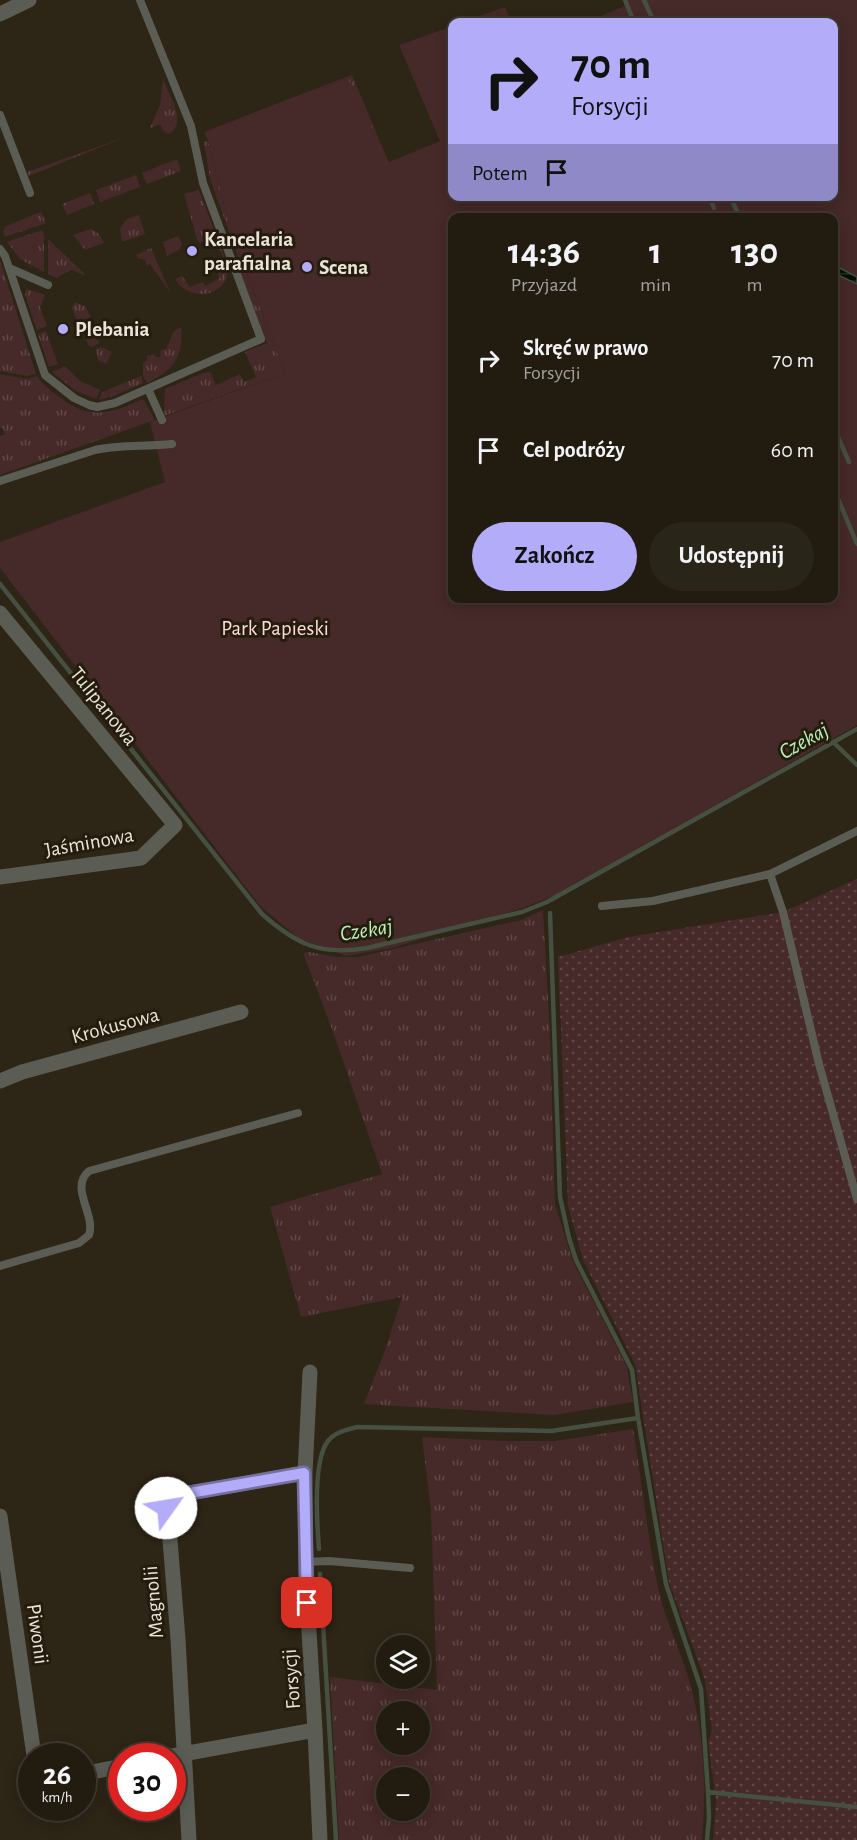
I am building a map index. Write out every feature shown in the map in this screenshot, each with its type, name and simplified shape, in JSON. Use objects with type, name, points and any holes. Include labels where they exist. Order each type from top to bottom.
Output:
[{"type":"street","points":[[0,14],[29,0]]},
{"type":"street","name":"Tulipanowa","points":[[0,613],[175,825]]},
{"type":"street","name":"Jaśminowa","points":[[0,877],[141,858],[175,825]]},
{"type":"street","name":"Krokusowa","points":[[0,1081],[22,1072],[241,1012]]},
{"type":"street","name":"Forsycji","points":[[310,1372],[304,1473],[305,1562],[320,1840]]},
{"type":"street","name":"Magnolii","points":[[177,1743],[167,1503],[170,1498],[178,1495],[304,1473]]},
{"type":"street","name":"Piwonii","points":[[1,1527],[32,1743]]},
{"type":"street","points":[[186,1754],[315,1731]]},
{"type":"street","name":"Magnolii","points":[[186,1817],[189,1840]]},
{"type":"lane","points":[[0,249],[9,268],[42,370],[48,378],[74,398],[97,406],[115,403],[261,339],[203,183],[191,126],[140,0]]},
{"type":"lane","points":[[0,115],[30,193]]},
{"type":"lane","points":[[9,268],[48,285]]},
{"type":"lane","points":[[148,389],[162,420]]},
{"type":"lane","points":[[0,482],[110,446],[172,444]]},
{"type":"lane","points":[[602,906],[653,901],[770,874],[857,831]]},
{"type":"lane","points":[[770,874],[783,912],[819,1064],[857,1199]]},
{"type":"lane","points":[[0,1266],[79,1244],[89,1235],[90,1223],[81,1180],[89,1171],[298,1113]]},
{"type":"lane","points":[[305,1562],[329,1561],[410,1568]]},
{"type":"green space","name":"Park Papieski","points":[[623,0],[857,0],[857,725],[559,894],[523,908],[392,948],[346,956],[298,938],[260,906],[0,568],[0,542],[165,482],[150,422],[285,373],[231,232],[204,132],[299,95],[348,79],[389,162],[440,141],[399,45],[448,28],[448,201],[838,201],[838,18],[596,18],[625,6]]},
{"type":"green space","points":[[505,7],[510,18],[473,18]]},
{"type":"green space","points":[[352,75],[389,163],[299,95]]},
{"type":"green space","points":[[163,79],[177,116],[177,123],[169,134],[164,132],[160,124],[150,128],[160,105]]},
{"type":"green space","points":[[128,136],[29,176],[27,172]]},
{"type":"green space","points":[[208,141],[231,232],[285,373],[164,416],[165,389],[210,372],[216,385],[240,374],[244,382],[256,377],[245,352],[267,343],[240,272],[243,270],[210,179],[204,142]]},
{"type":"green space","points":[[177,159],[181,171],[147,184],[142,173]]},
{"type":"green space","points":[[136,175],[140,187],[100,202],[96,190]]},
{"type":"green space","points":[[199,190],[226,261],[228,261],[227,277],[221,286],[215,291],[201,294],[186,290],[175,279],[182,276],[190,287],[203,282],[205,286],[220,278],[215,265],[225,261],[217,244],[209,247],[207,240],[199,243],[197,239],[184,194]]},
{"type":"green space","points":[[90,193],[94,204],[67,215],[62,204]]},
{"type":"green space","points":[[41,212],[46,223],[5,237],[3,232],[6,226]]},
{"type":"green space","points":[[139,215],[145,234],[122,242],[120,228],[127,219]]},
{"type":"green space","points":[[91,229],[99,234],[104,243],[85,250],[73,235]]},
{"type":"green space","points":[[42,230],[44,272],[20,259],[7,242]]},
{"type":"green space","points":[[178,236],[182,243],[180,249],[167,256],[163,242]]},
{"type":"green space","points":[[48,239],[85,274],[72,270],[57,278],[48,274]]},
{"type":"green space","points":[[151,248],[170,292],[150,264],[147,266],[145,260],[136,255]]},
{"type":"green space","points":[[0,260],[36,374],[27,376],[0,371]]},
{"type":"green space","points":[[27,289],[45,295],[40,308],[47,326],[37,330],[25,295]]},
{"type":"green space","points":[[75,302],[86,307],[90,316],[91,329],[95,338],[100,342],[93,347],[89,346],[84,335],[79,337],[76,331],[79,326],[72,308]]},
{"type":"green space","points":[[181,327],[181,347],[175,362],[164,373],[147,383],[143,375],[143,363],[147,360],[147,356],[154,354],[160,357],[161,350],[166,349],[174,331]]},
{"type":"green space","points":[[46,331],[58,364],[49,367],[38,334]]},
{"type":"green space","points":[[101,347],[112,352],[106,364],[98,360],[96,349]]},
{"type":"green space","points":[[65,366],[80,381],[100,390],[96,399],[76,391],[52,372]]},
{"type":"green space","points":[[0,374],[27,379],[37,376],[46,387],[69,404],[90,412],[110,411],[143,399],[155,420],[0,475],[0,436],[5,434],[3,428],[0,428]]},
{"type":"green space","points":[[141,376],[143,383],[99,400],[102,392]]},
{"type":"green space","points":[[857,879],[857,1840],[713,1840],[716,1801],[708,1742],[712,1731],[705,1680],[669,1582],[635,1364],[583,1260],[568,1206],[558,957],[628,937],[783,912]]},
{"type":"green space","points":[[543,910],[550,1034],[555,1204],[572,1259],[627,1367],[633,1402],[555,1415],[364,1404],[402,1297],[301,1317],[270,1207],[382,1174],[303,953],[358,957],[521,920]]},
{"type":"green space","points":[[633,1429],[658,1587],[688,1677],[698,1717],[704,1779],[702,1840],[339,1840],[330,1677],[376,1683],[376,1689],[437,1690],[431,1511],[422,1437],[555,1441]]},
{"type":"shaded area","points":[[838,267],[857,277],[857,284],[838,275]]},
{"type":"waterway","points":[[625,0],[632,18]]},
{"type":"waterway","points":[[644,0],[652,18]]},
{"type":"waterway","points":[[711,201],[714,208]]},
{"type":"waterway","points":[[732,201],[738,213]]},
{"type":"waterway","points":[[838,437],[849,462]]},
{"type":"waterway","points":[[838,499],[857,544]]},
{"type":"waterway","name":"Czekaj","points":[[0,584],[262,914],[286,933],[322,949],[367,948],[522,912],[547,902],[857,729]]},
{"type":"waterway","points":[[833,742],[857,765]]},
{"type":"waterway","points":[[550,913],[560,1197],[576,1260],[632,1370],[666,1584],[701,1689],[709,1817],[707,1840]]},
{"type":"waterway","points":[[319,1549],[317,1493],[320,1462],[328,1441],[341,1432],[357,1427],[551,1431],[638,1418]]},
{"type":"waterway","points":[[320,1574],[336,1840]]},
{"type":"waterway","points":[[708,1792],[857,1807]]},
{"type":"place","name":"Kancelaria parafialna","points":[[192,251]]},
{"type":"place","name":"Scena","points":[[307,267]]},
{"type":"place","name":"Plebania","points":[[63,329]]},
{"type":"route","points":[[166,1508],[170,1498],[178,1495],[304,1473],[307,1603]]}]
